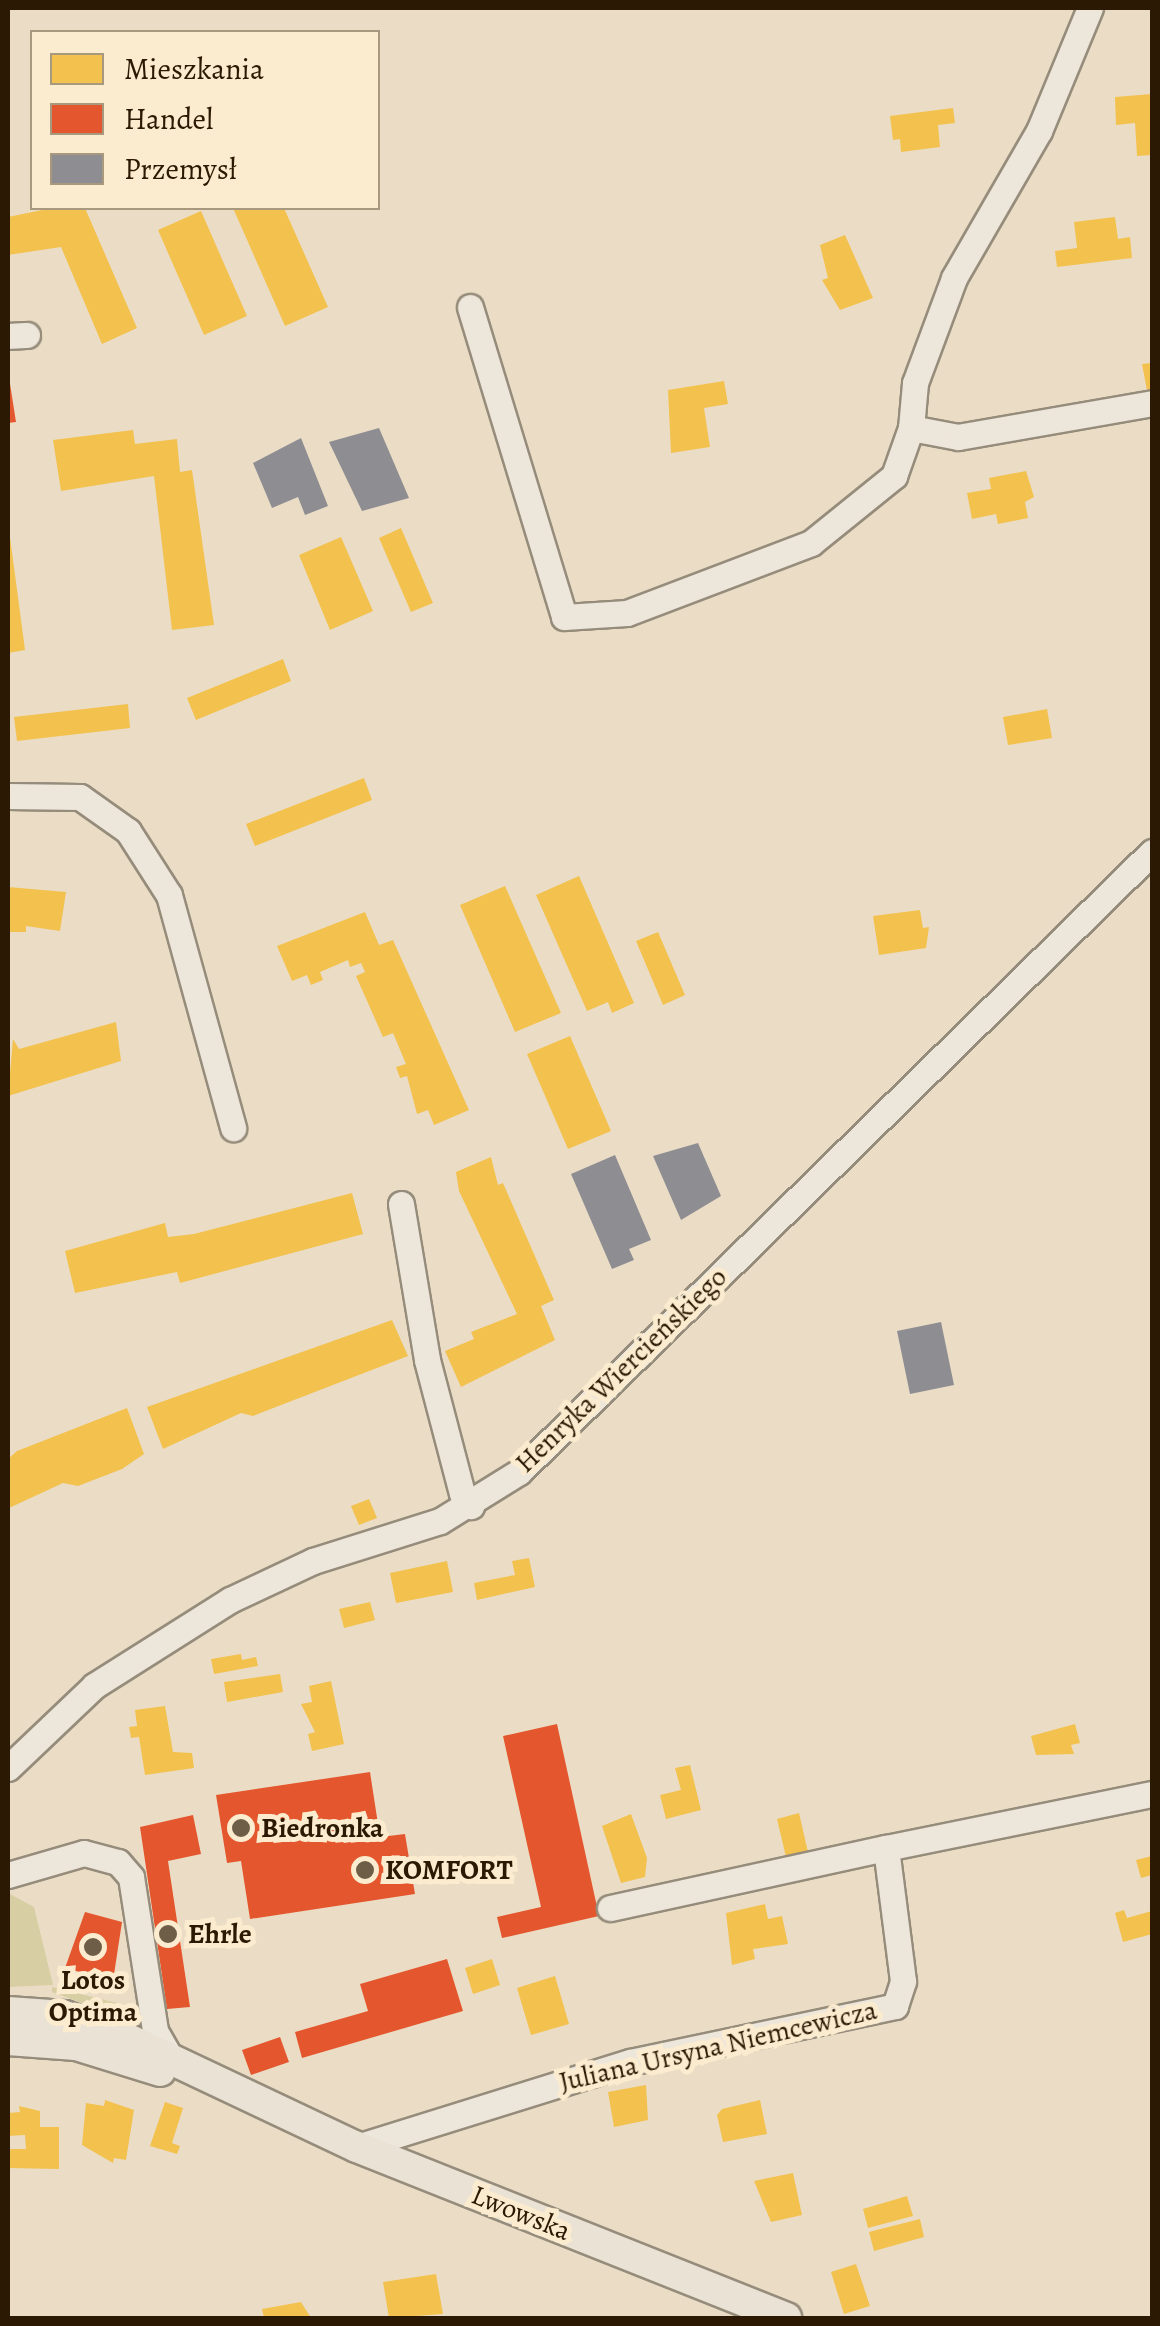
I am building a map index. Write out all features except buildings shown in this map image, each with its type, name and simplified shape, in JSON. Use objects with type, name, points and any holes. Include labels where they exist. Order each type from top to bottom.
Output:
[{"type":"main road","name":"Lwowska","points":[[8,2012],[65,2016],[144,2036],[173,2062],[358,2147],[786,2318]]},
{"type":"main road","name":"Lwowska","points":[[8,2040],[76,2045],[258,2101]]},
{"type":"street","points":[[470,307],[564,617],[627,613],[812,543],[894,476],[912,428],[915,383],[954,278],[1040,130],[1090,8]]},
{"type":"street","points":[[912,428],[958,437],[1152,403]]},
{"type":"street","points":[[8,796],[80,797],[128,831],[169,895],[233,1128]]},
{"type":"street","name":"Henryka Wiercieńskiego","points":[[8,1768],[94,1686],[259,1584],[472,1506],[518,1472],[1152,852]]},
{"type":"street","points":[[401,1204],[426,1360],[462,1493],[472,1506]]},
{"type":"street","points":[[610,1908],[1152,1794]]},
{"type":"street","name":"Juliana Ursyna Niemcewicza","points":[[358,2147],[630,2062],[895,2006],[903,1981],[886,1848]]},
{"type":"street","points":[[8,1875],[84,1853],[118,1862],[138,1898],[144,2036]]},
{"type":"street","name":"Lwowska","points":[[76,2045],[144,2036]]},
{"type":"shaded area","points":[[8,1893],[34,1907],[53,1985],[8,1987]]},
{"type":"shaded area","points":[[52,1987],[129,2006],[135,2015],[114,2015],[52,1992]]},
{"type":"place","name":"Biedronka","points":[[241,1828]]},
{"type":"place","name":"KOMFORT","points":[[365,1870]]},
{"type":"place","name":"Ehrle","points":[[168,1934]]},
{"type":"place","name":"Lotos Optima","points":[[93,1947]]}]
